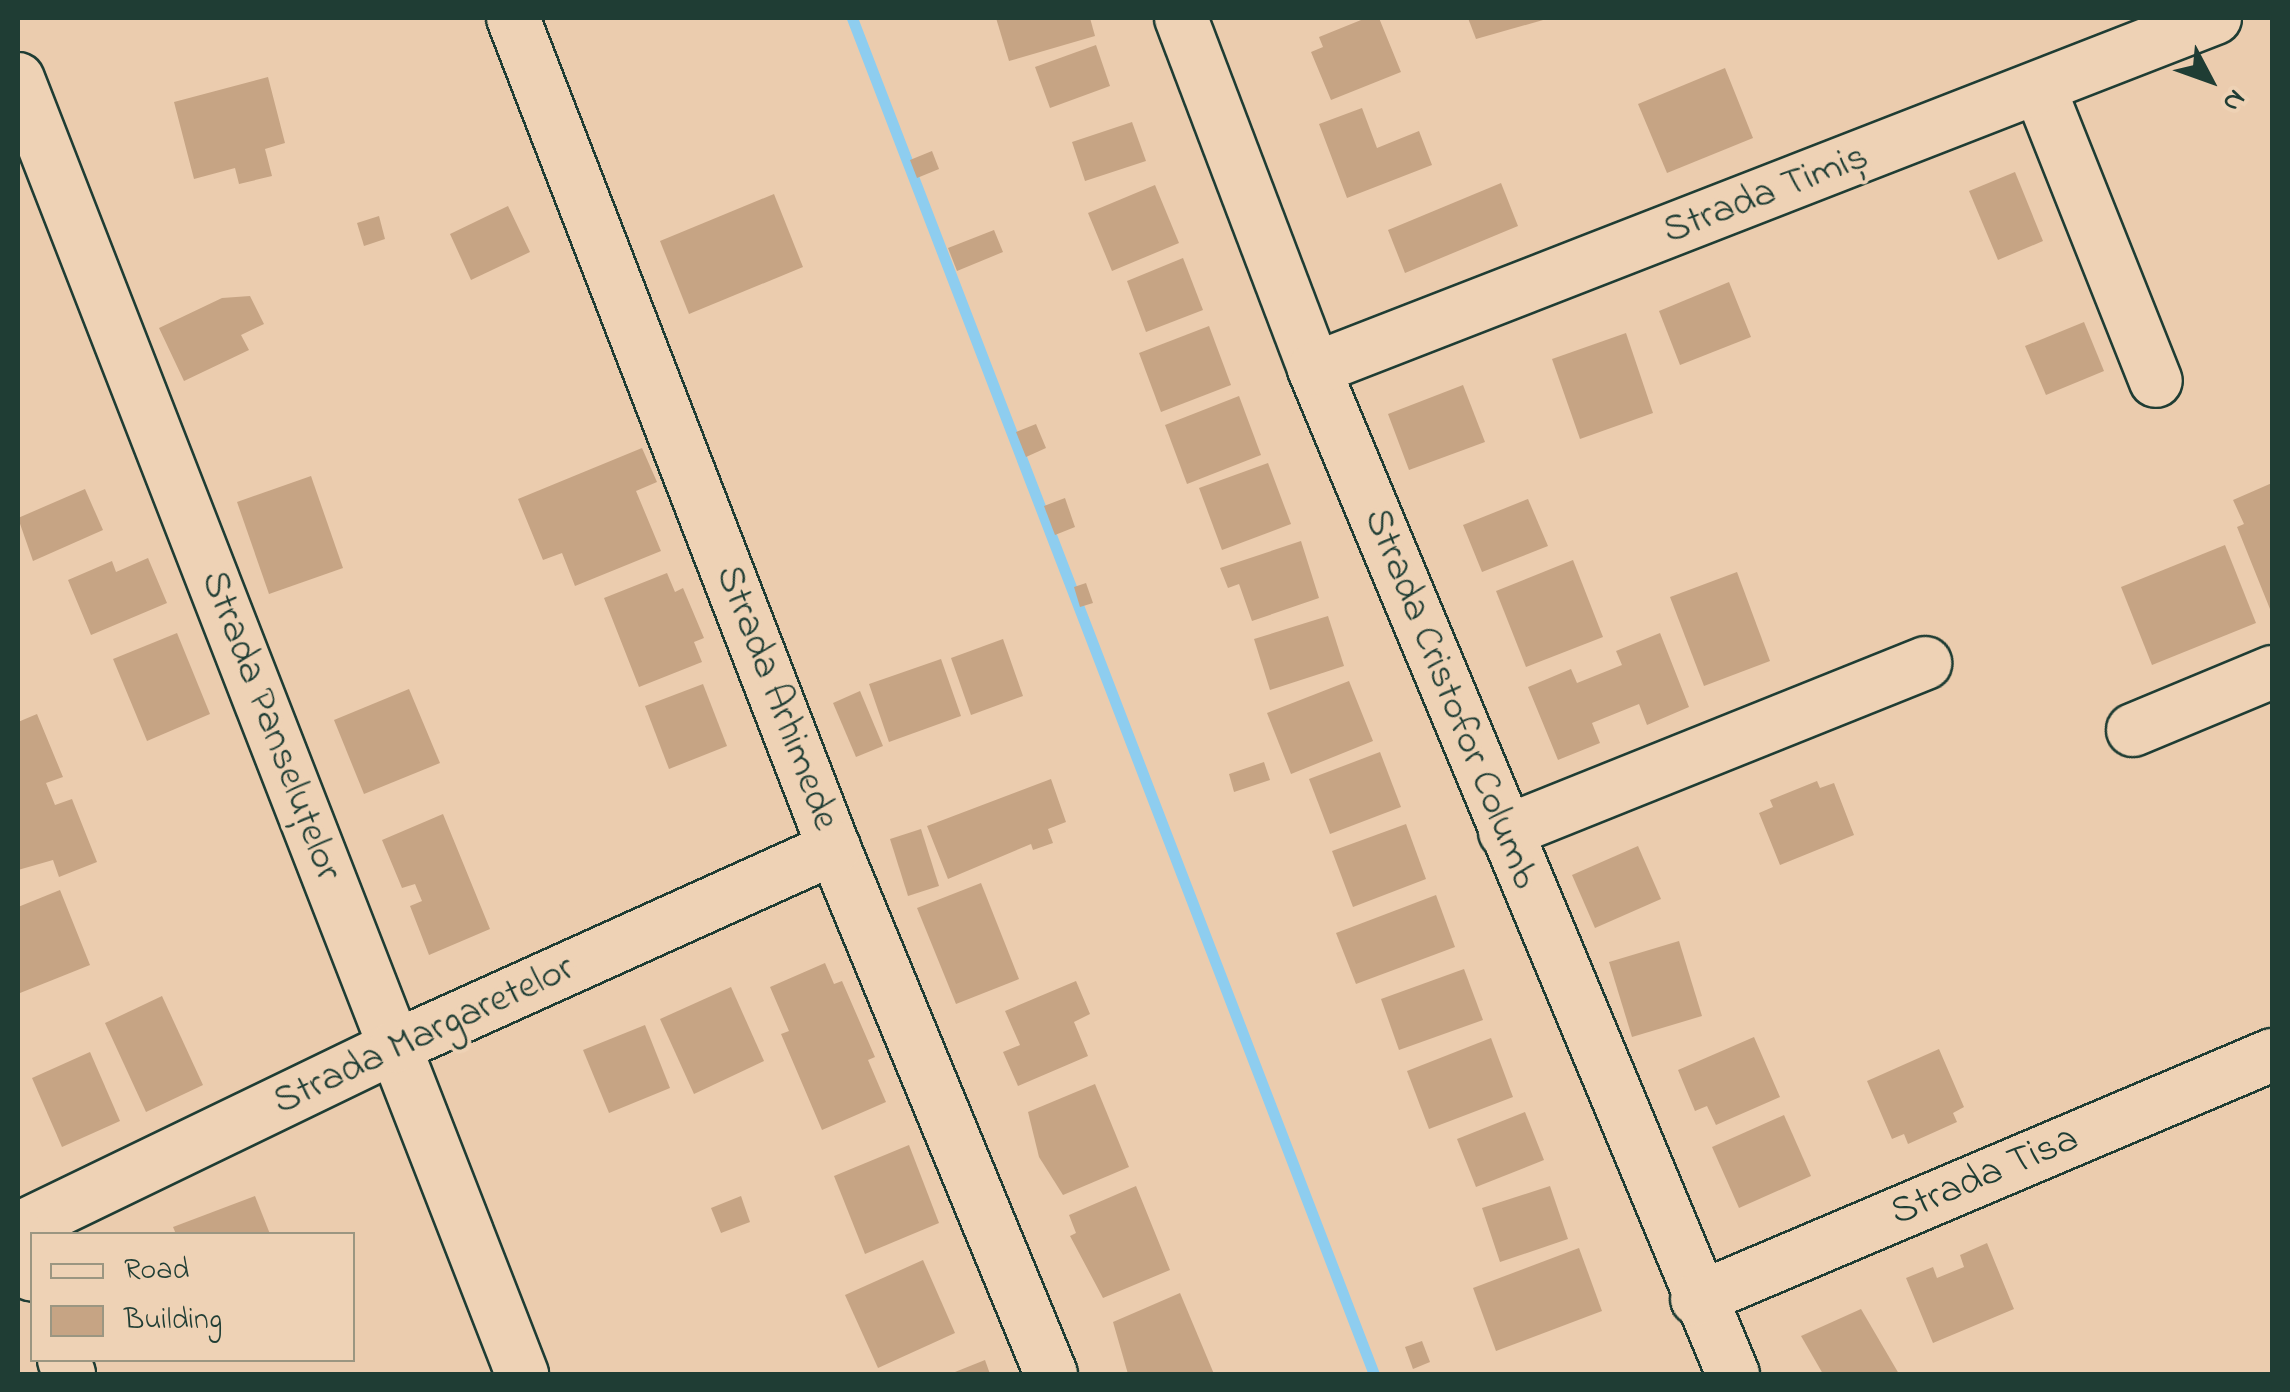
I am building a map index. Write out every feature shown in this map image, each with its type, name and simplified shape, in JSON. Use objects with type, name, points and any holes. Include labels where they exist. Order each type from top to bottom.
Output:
[{"type":"street","name":"Strada Arhimede","points":[[513,18],[834,848],[1051,1374]]},
{"type":"street","name":"Strada Cristofor Columb","points":[[1182,18],[1314,369],[1696,1299],[1733,1374]]},
{"type":"street","name":"Strada Timiș","points":[[1314,369],[2040,90],[2216,18]]},
{"type":"street","name":"Strada Panseluțelor","points":[[18,78],[522,1374]]},
{"type":"street","points":[[2040,90],[2156,380]]},
{"type":"street","points":[[1505,832],[1925,663]]},
{"type":"street","points":[[2132,730],[2272,672]]},
{"type":"street","name":"Strada Margaretelor","points":[[18,1232],[396,1046],[834,848]]},
{"type":"street","name":"Strada Tisa","points":[[1696,1299],[2272,1055]]},
{"type":"street","points":[[18,1232],[30,1269]]},
{"type":"building","points":[[996,18],[1090,18],[1095,36],[1009,61]]},
{"type":"building","points":[[1366,18],[1379,18],[1401,72],[1331,100],[1311,52],[1323,47],[1319,37]]},
{"type":"building","points":[[1468,18],[1550,18],[1476,39]]},
{"type":"building","points":[[1096,45],[1110,86],[1050,108],[1035,67]]},
{"type":"building","points":[[1725,68],[1753,138],[1667,173],[1638,104]]},
{"type":"building","points":[[268,77],[285,143],[265,149],[272,176],[239,184],[235,168],[194,179],[174,102]]},
{"type":"building","points":[[1362,108],[1377,148],[1419,131],[1432,165],[1347,198],[1319,124]]},
{"type":"building","points":[[1132,122],[1146,161],[1085,181],[1072,142]]},
{"type":"building","points":[[932,151],[939,169],[917,178],[910,160]]},
{"type":"building","points":[[2015,172],[2043,241],[1998,260],[1969,191]]},
{"type":"building","points":[[1501,183],[1518,226],[1405,273],[1388,230]]},
{"type":"building","points":[[1155,185],[1179,243],[1112,271],[1088,213]]},
{"type":"building","points":[[774,194],[803,267],[689,314],[660,241]]},
{"type":"building","points":[[508,206],[530,252],[471,280],[450,234]]},
{"type":"building","points":[[379,216],[385,239],[364,246],[357,223]]},
{"type":"building","points":[[994,230],[1003,252],[957,271],[948,248]]},
{"type":"building","points":[[1183,258],[1203,310],[1146,332],[1127,281]]},
{"type":"building","points":[[1729,282],[1751,337],[1680,365],[1659,311]]},
{"type":"building","points":[[250,296],[264,324],[241,335],[249,350],[184,381],[159,328],[222,298]]},
{"type":"building","points":[[2084,322],[2104,371],[2046,395],[2025,346]]},
{"type":"building","points":[[1209,326],[1231,385],[1161,412],[1139,353]]},
{"type":"building","points":[[1626,333],[1653,413],[1580,439],[1552,359]]},
{"type":"building","points":[[1463,385],[1485,442],[1409,470],[1388,414]]},
{"type":"building","points":[[1239,396],[1261,455],[1187,484],[1165,425]]},
{"type":"building","points":[[1036,424],[1046,448],[1026,457],[1016,432]]},
{"type":"building","points":[[642,448],[657,482],[636,491],[661,551],[575,586],[562,553],[543,560],[518,499]]},
{"type":"building","points":[[1268,463],[1291,524],[1222,550],[1199,488]]},
{"type":"building","points":[[311,476],[343,568],[269,594],[237,502]]},
{"type":"building","points":[[2272,483],[2272,614],[2237,527],[2244,524],[2233,500]]},
{"type":"building","points":[[85,489],[103,530],[33,561],[18,518]]},
{"type":"building","points":[[1065,498],[1075,527],[1055,535],[1044,506]]},
{"type":"building","points":[[1528,499],[1548,546],[1482,572],[1463,525]]},
{"type":"building","points":[[1301,541],[1319,598],[1252,621],[1239,584],[1228,588],[1220,568]]},
{"type":"building","points":[[2225,545],[2256,623],[2152,665],[2121,587]]},
{"type":"building","points":[[148,558],[167,603],[91,635],[68,580],[112,561],[116,572]]},
{"type":"building","points":[[1573,560],[1603,637],[1526,667],[1496,591]]},
{"type":"building","points":[[1737,572],[1770,661],[1704,686],[1670,597]]},
{"type":"building","points":[[667,573],[675,592],[683,588],[704,638],[694,642],[702,662],[639,687],[604,598]]},
{"type":"building","points":[[1086,583],[1093,603],[1080,607],[1074,587]]},
{"type":"building","points":[[1328,616],[1344,666],[1270,690],[1254,639]]},
{"type":"building","points":[[177,633],[210,714],[147,741],[113,659]]},
{"type":"building","points":[[1660,633],[1689,707],[1647,725],[1639,704],[1592,723],[1600,743],[1558,760],[1528,687],[1571,669],[1577,683],[1622,665],[1616,651]]},
{"type":"building","points":[[1003,639],[1023,696],[971,715],[951,658]]},
{"type":"building","points":[[941,659],[961,716],[889,742],[869,684]]},
{"type":"building","points":[[1349,681],[1373,741],[1291,774],[1267,713]]},
{"type":"building","points":[[703,684],[727,746],[669,769],[645,706]]},
{"type":"building","points":[[409,689],[440,763],[364,794],[334,720]]},
{"type":"building","points":[[860,691],[883,746],[856,757],[833,703]]},
{"type":"building","points":[[37,714],[63,777],[46,783],[55,805],[72,799],[97,862],[59,877],[53,860],[18,870],[18,722]]},
{"type":"building","points":[[1380,752],[1401,807],[1330,834],[1309,779]]},
{"type":"building","points":[[1264,762],[1270,780],[1234,792],[1229,774]]},
{"type":"building","points":[[1051,779],[1066,822],[1048,829],[1053,843],[1033,850],[1031,844],[948,879],[927,826]]},
{"type":"building","points":[[1817,781],[1820,788],[1834,783],[1854,835],[1780,865],[1759,813],[1773,807],[1770,800]]},
{"type":"building","points":[[443,814],[490,929],[429,955],[410,906],[422,901],[415,884],[402,888],[382,840]]},
{"type":"building","points":[[1406,824],[1426,879],[1353,907],[1332,851]]},
{"type":"building","points":[[921,829],[939,886],[908,896],[890,839]]},
{"type":"building","points":[[1638,846],[1661,899],[1595,928],[1572,875]]},
{"type":"building","points":[[981,883],[1019,979],[956,1004],[917,908]]},
{"type":"building","points":[[60,890],[90,965],[20,993],[18,907]]},
{"type":"building","points":[[1436,895],[1455,947],[1356,984],[1336,933]]},
{"type":"building","points":[[1679,941],[1702,1016],[1632,1037],[1609,962]]},
{"type":"building","points":[[825,963],[834,984],[842,981],[875,1057],[868,1060],[886,1102],[822,1130],[781,1034],[789,1031],[770,987]]},
{"type":"building","points":[[1464,969],[1483,1020],[1399,1050],[1381,999]]},
{"type":"building","points":[[1076,981],[1090,1014],[1074,1022],[1088,1056],[1018,1086],[1003,1052],[1020,1045],[1005,1011]]},
{"type":"building","points":[[731,987],[764,1061],[694,1094],[660,1019]]},
{"type":"building","points":[[162,996],[203,1085],[146,1112],[105,1023]]},
{"type":"building","points":[[645,1025],[670,1088],[609,1113],[583,1050]]},
{"type":"building","points":[[1754,1037],[1780,1097],[1716,1125],[1707,1106],[1695,1111],[1678,1070]]},
{"type":"building","points":[[1491,1038],[1513,1097],[1429,1129],[1407,1071]]},
{"type":"building","points":[[1939,1049],[1964,1107],[1953,1113],[1957,1122],[1908,1144],[1904,1134],[1892,1139],[1867,1081]]},
{"type":"building","points":[[90,1052],[120,1121],[62,1147],[32,1078]]},
{"type":"building","points":[[1095,1084],[1129,1167],[1063,1195],[1039,1157],[1028,1112]]},
{"type":"building","points":[[1525,1112],[1544,1160],[1476,1187],[1457,1139]]},
{"type":"building","points":[[1784,1115],[1811,1176],[1739,1208],[1712,1147]]},
{"type":"building","points":[[909,1145],[939,1223],[865,1254],[834,1176]]},
{"type":"building","points":[[1136,1186],[1170,1270],[1103,1298],[1070,1236],[1076,1233],[1069,1215]]},
{"type":"building","points":[[1550,1186],[1568,1239],[1500,1262],[1482,1208]]},
{"type":"building","points":[[255,1196],[269,1232],[175,1232],[173,1227]]},
{"type":"building","points":[[741,1196],[750,1222],[721,1233],[711,1208]]},
{"type":"building","points":[[1987,1243],[2014,1309],[1933,1343],[1906,1278],[1933,1267],[1937,1278],[1964,1267],[1960,1255]]},
{"type":"building","points":[[1579,1248],[1602,1311],[1496,1351],[1473,1288]]},
{"type":"building","points":[[923,1260],[955,1333],[878,1368],[845,1295]]},
{"type":"building","points":[[1180,1293],[1214,1374],[1128,1374],[1113,1322]]},
{"type":"building","points":[[1861,1309],[1899,1374],[1823,1374],[1801,1336]]},
{"type":"building","points":[[1422,1341],[1430,1362],[1413,1369],[1405,1347]]},
{"type":"building","points":[[985,1360],[990,1374],[950,1374]]},
{"type":"waterway","points":[[852,18],[1374,1374]]}]
